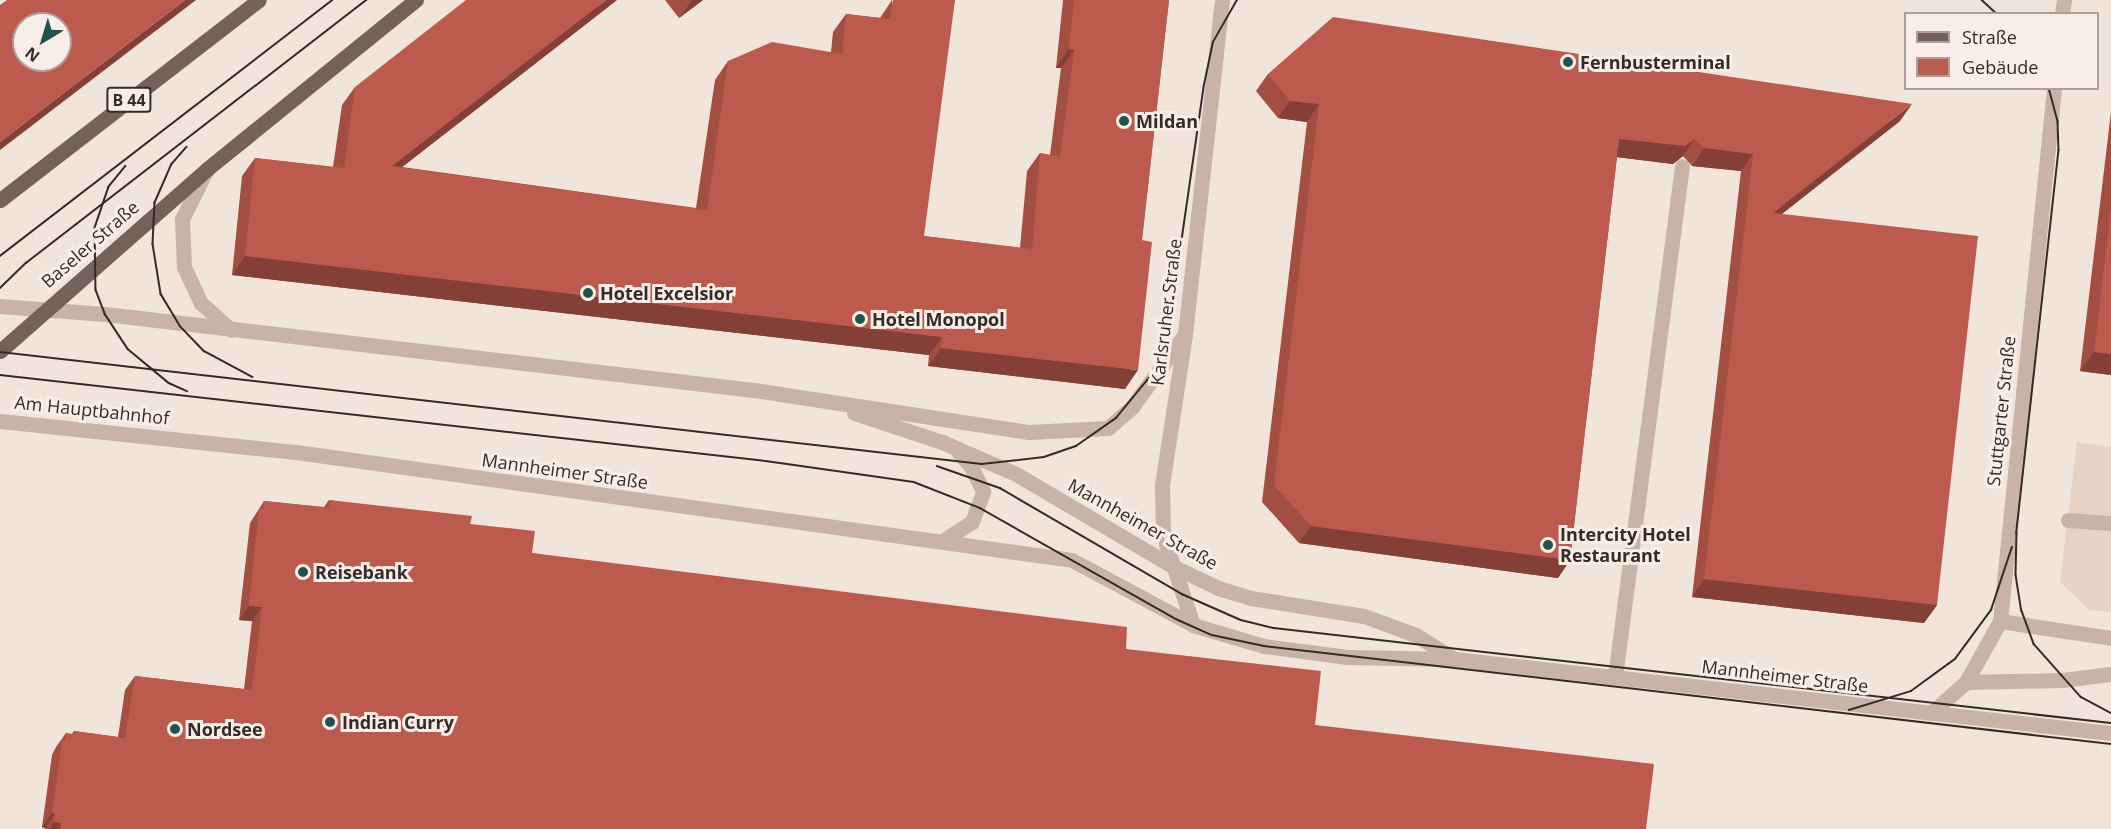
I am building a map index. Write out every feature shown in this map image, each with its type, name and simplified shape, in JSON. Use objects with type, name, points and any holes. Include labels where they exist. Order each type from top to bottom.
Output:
[{"type":"main road","name":"B 44","points":[[0,200],[259,0]]},
{"type":"main road","name":"Baseler Straße","points":[[0,351],[43,309],[207,170],[416,0]]},
{"type":"street","name":"Karlsruher Straße","points":[[1193,625],[1163,534],[1162,485],[1185,334],[1222,0]]},
{"type":"street","name":"Stuttgarter Straße","points":[[1931,713],[1966,682],[2000,621],[2054,90]]},
{"type":"street","points":[[1615,677],[1682,166]]},
{"type":"street","name":"Baseler Straße","points":[[207,170],[182,219],[184,267],[201,303],[231,330]]},
{"type":"street","name":"Mannheimer Straße","points":[[0,306],[754,390],[1029,432],[1107,428],[1131,407],[1185,334]]},
{"type":"street","name":"Mannheimer Straße","points":[[754,390],[847,410],[955,447],[1016,474],[1174,567],[1218,588],[1251,598],[1364,616],[1416,635],[1454,658]]},
{"type":"street","name":"Am Hauptbahnhof","points":[[0,421],[181,438]]},
{"type":"street","name":"Mannheimer Straße","points":[[181,438],[944,540],[1072,560],[1193,625],[1264,646],[1303,652],[1347,657],[1454,658],[2111,733]]},
{"type":"street","points":[[944,540],[972,522],[982,491],[972,468],[955,447]]},
{"type":"street","points":[[2068,520],[2111,523]]},
{"type":"street","points":[[2000,621],[2111,638]]},
{"type":"street","points":[[1966,682],[2062,680],[2111,674]]},
{"type":"shaded area","points":[[2077,442],[2111,447],[2111,612],[2089,610],[2060,582]]},
{"type":"building","points":[[7,0],[185,0],[0,142],[0,5]]},
{"type":"building","points":[[466,0],[606,0],[392,166],[707,210],[728,61],[772,42],[842,54],[846,14],[890,19],[893,0],[955,0],[924,236],[1032,249],[1040,153],[1060,157],[1074,50],[1069,49],[1074,0],[1169,0],[1142,240],[1152,242],[1138,370],[941,348],[942,337],[245,256],[255,158],[344,168],[355,87]]},
{"type":"building","points":[[1333,17],[1912,104],[1773,213],[1978,236],[1937,605],[1704,579],[1753,154],[1704,148],[1695,139],[1685,146],[1619,139],[1570,560],[1311,526],[1274,485],[1319,104],[1290,101],[1268,74]]},
{"type":"building","points":[[2111,208],[2111,354],[2094,352]]},
{"type":"building","points":[[329,500],[472,516],[470,524],[535,531],[532,553],[1127,627],[1126,649],[1321,671],[1315,725],[1654,764],[1646,829],[61,829],[61,823],[54,822],[55,814],[52,813],[62,741],[65,741],[66,733],[74,735],[74,731],[125,738],[135,676],[252,690],[262,607],[249,606],[259,508],[263,509],[264,501],[329,508]]},
{"type":"tram line","points":[[0,256],[332,0]]},
{"type":"tram line","points":[[0,288],[26,263],[366,0]]},
{"type":"tram line","points":[[0,352],[982,464],[1044,457],[1076,446],[1116,418],[1153,373],[1167,341],[1204,85],[1213,42],[1237,0]]},
{"type":"tram line","points":[[1982,0],[1995,12]]},
{"type":"tram line","points":[[2050,90],[2058,122],[2059,150],[2017,533],[2016,575],[2022,611],[2034,644],[2081,697],[2111,713]]},
{"type":"tram line","points":[[187,147],[172,164],[155,203],[153,244],[161,294],[180,326],[204,351],[253,377]]},
{"type":"tram line","points":[[126,166],[109,187],[95,228],[96,290],[105,314],[128,349],[169,383],[187,391]]},
{"type":"tram line","points":[[0,375],[766,461],[914,482],[980,508],[1176,619],[1212,635],[1264,646],[2111,744]]},
{"type":"tram line","points":[[937,466],[1000,488],[1182,594],[1241,620],[1274,628],[2111,723]]},
{"type":"tram line","points":[[1849,710],[1911,691],[1955,659],[1991,610],[2012,547]]},
{"type":"place","name":"Fernbusterminal","points":[[1568,62]]},
{"type":"place","name":"Mildan","points":[[1124,121]]},
{"type":"place","name":"Hotel Excelsior","points":[[588,293]]},
{"type":"place","name":"Hotel Monopol","points":[[860,319]]},
{"type":"place","name":"Intercity Hotel Restaurant","points":[[1548,545]]},
{"type":"place","name":"Reisebank","points":[[303,572]]},
{"type":"place","name":"Indian Curry","points":[[330,722]]},
{"type":"place","name":"Nordsee","points":[[175,729]]}]
